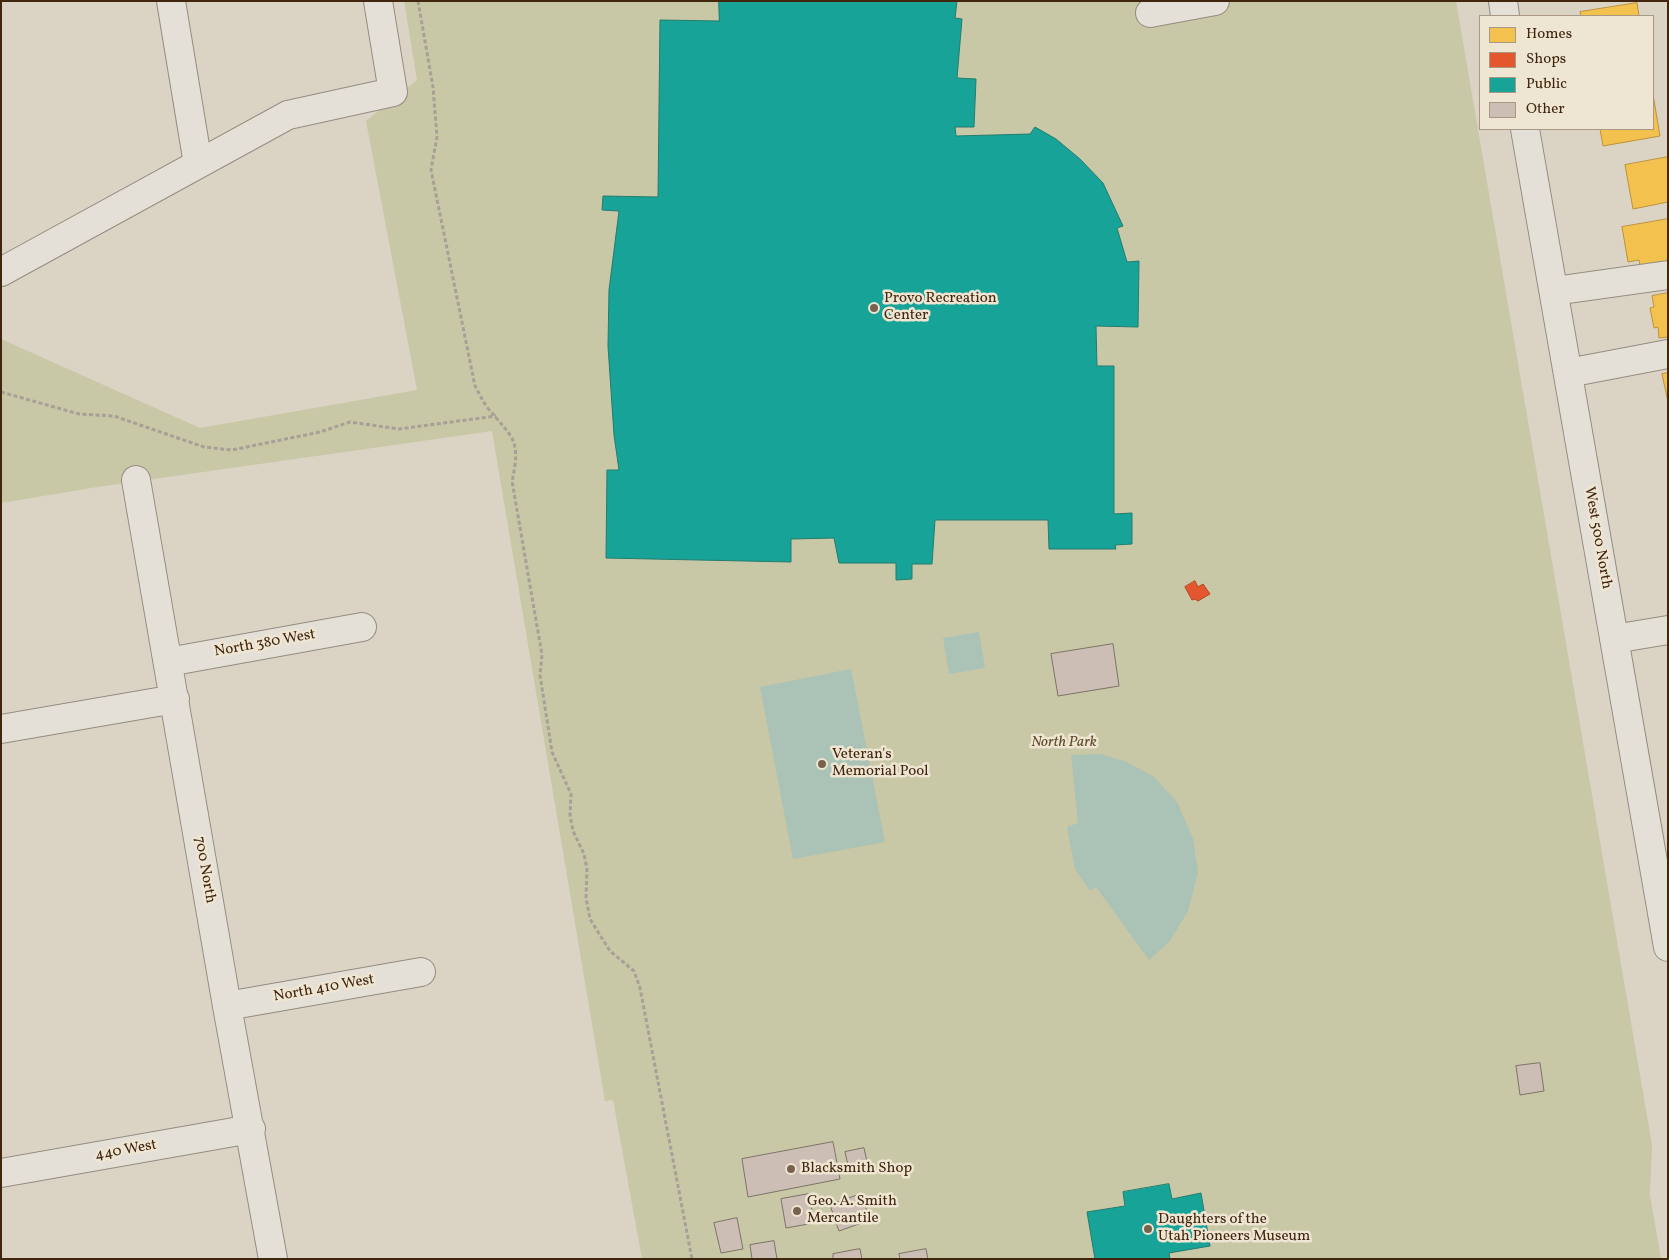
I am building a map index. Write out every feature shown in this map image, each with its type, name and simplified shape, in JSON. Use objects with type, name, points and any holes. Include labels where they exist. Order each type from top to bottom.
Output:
[{"type":"street","points":[[171,1],[198,164]]},
{"type":"street","points":[[1,272],[288,115],[394,92],[378,1]]},
{"type":"street","points":[[1150,13],[1215,1]]},
{"type":"street","points":[[1503,1],[1506,15]]},
{"type":"street","name":"West 500 North","points":[[1525,130],[1667,936]]},
{"type":"street","points":[[1554,291],[1668,275]]},
{"type":"street","points":[[1568,373],[1668,354]]},
{"type":"street","name":"700 North","points":[[136,480],[226,1006],[273,1259]]},
{"type":"street","name":"North 380 West","points":[[168,662],[362,626]]},
{"type":"street","points":[[1614,639],[1668,630]]},
{"type":"street","points":[[1,729],[175,700]]},
{"type":"street","name":"North 410 West","points":[[226,1006],[422,972]]},
{"type":"street","name":"440 West","points":[[1,1173],[250,1129]]},
{"type":"path","points":[[418,1],[433,87],[437,137],[431,170],[475,386],[487,406],[507,429],[516,447],[516,462],[512,481],[542,654],[540,675],[552,752],[571,794],[570,815],[573,831],[584,854],[586,898],[590,919],[610,951],[634,971],[640,988],[692,1259]]},
{"type":"path","points":[[1,392],[79,414],[114,416],[204,447],[232,450],[302,436],[350,422],[399,429],[496,416]]},
{"type":"green space","name":"North Park","points":[[404,1],[1456,1],[1652,1145],[1650,1195],[1661,1259],[642,1259],[613,1100],[605,1101],[492,431],[91,488],[1,503],[1,339],[200,428],[417,390],[366,121],[417,80]]},
{"type":"shaded area","points":[[979,632],[985,668],[949,674],[943,638]]},
{"type":"shaded area","name":"Veteran's Memorial Pool","points":[[851,669],[885,842],[793,859],[760,687]]},
{"type":"shaded area","points":[[1100,754],[1127,762],[1154,777],[1177,802],[1193,839],[1198,872],[1188,911],[1169,942],[1149,960],[1096,887],[1090,891],[1075,869],[1067,827],[1078,823],[1071,755]]},
{"type":"building: Homes","points":[[1637,3],[1639,15],[1581,15],[1580,12]]},
{"type":"building: Homes","points":[[1654,100],[1660,136],[1603,146],[1600,130],[1654,130]]},
{"type":"building: Homes","points":[[1668,157],[1668,202],[1633,209],[1625,165]]},
{"type":"building: Homes","points":[[1668,219],[1668,266],[1641,271],[1639,260],[1628,262],[1622,227]]},
{"type":"building: Homes","points":[[1668,293],[1668,337],[1659,338],[1658,327],[1654,328],[1650,308],[1654,307],[1652,296]]},
{"type":"building: Homes","points":[[1668,373],[1668,402],[1662,374]]},
{"type":"building: Shops","points":[[1195,581],[1198,587],[1203,584],[1210,594],[1198,601],[1192,600],[1185,587]]},
{"type":"building: Public","name":"Provo Recreation Center","points":[[719,1],[957,1],[955,18],[962,19],[957,78],[976,79],[974,127],[955,127],[956,136],[1030,134],[1035,127],[1056,139],[1080,159],[1103,183],[1123,226],[1117,228],[1127,262],[1139,261],[1138,327],[1096,326],[1097,366],[1114,366],[1114,514],[1132,513],[1132,544],[1115,545],[1116,549],[1049,549],[1048,520],[935,520],[932,564],[912,564],[912,579],[896,580],[896,563],[839,563],[834,538],[791,539],[791,562],[606,558],[607,470],[619,470],[614,435],[608,346],[609,290],[619,211],[602,210],[603,196],[658,197],[660,20],[719,21]]},
{"type":"building: Public","name":"Daughters of the Utah Pioneers Museum","points":[[1169,1184],[1172,1199],[1201,1193],[1210,1246],[1169,1253],[1170,1259],[1095,1259],[1087,1212],[1125,1206],[1123,1192]]},
{"type":"building: Other","points":[[1113,644],[1119,686],[1058,696],[1051,654]]},
{"type":"building: Other","points":[[1540,1063],[1544,1091],[1520,1095],[1516,1066]]},
{"type":"building: Other","name":"Blacksmith Shop","points":[[833,1142],[840,1179],[748,1197],[742,1159]]},
{"type":"building: Other","points":[[864,1148],[868,1166],[849,1169],[845,1152]]},
{"type":"building: Other","name":"Geo. A. Smith Mercantile","points":[[809,1194],[814,1223],[786,1228],[781,1199]]},
{"type":"building: Other","points":[[861,1194],[870,1220],[839,1231],[830,1205]]},
{"type":"building: Other","points":[[737,1218],[743,1249],[721,1253],[714,1223]]},
{"type":"building: Other","points":[[774,1241],[777,1259],[752,1259],[750,1245]]},
{"type":"building: Other","points":[[860,1249],[862,1259],[833,1259],[833,1254]]},
{"type":"building: Other","points":[[926,1249],[928,1259],[900,1259],[899,1254]]},
{"type":"place","name":"Provo Recreation Center","points":[[874,308]]},
{"type":"place","name":"Veteran's Memorial Pool","points":[[822,764]]},
{"type":"place","name":"Blacksmith Shop","points":[[791,1169]]},
{"type":"place","name":"Geo. A. Smith Mercantile","points":[[797,1211]]},
{"type":"place","name":"Daughters of the Utah Pioneers Museum","points":[[1148,1229]]}]
